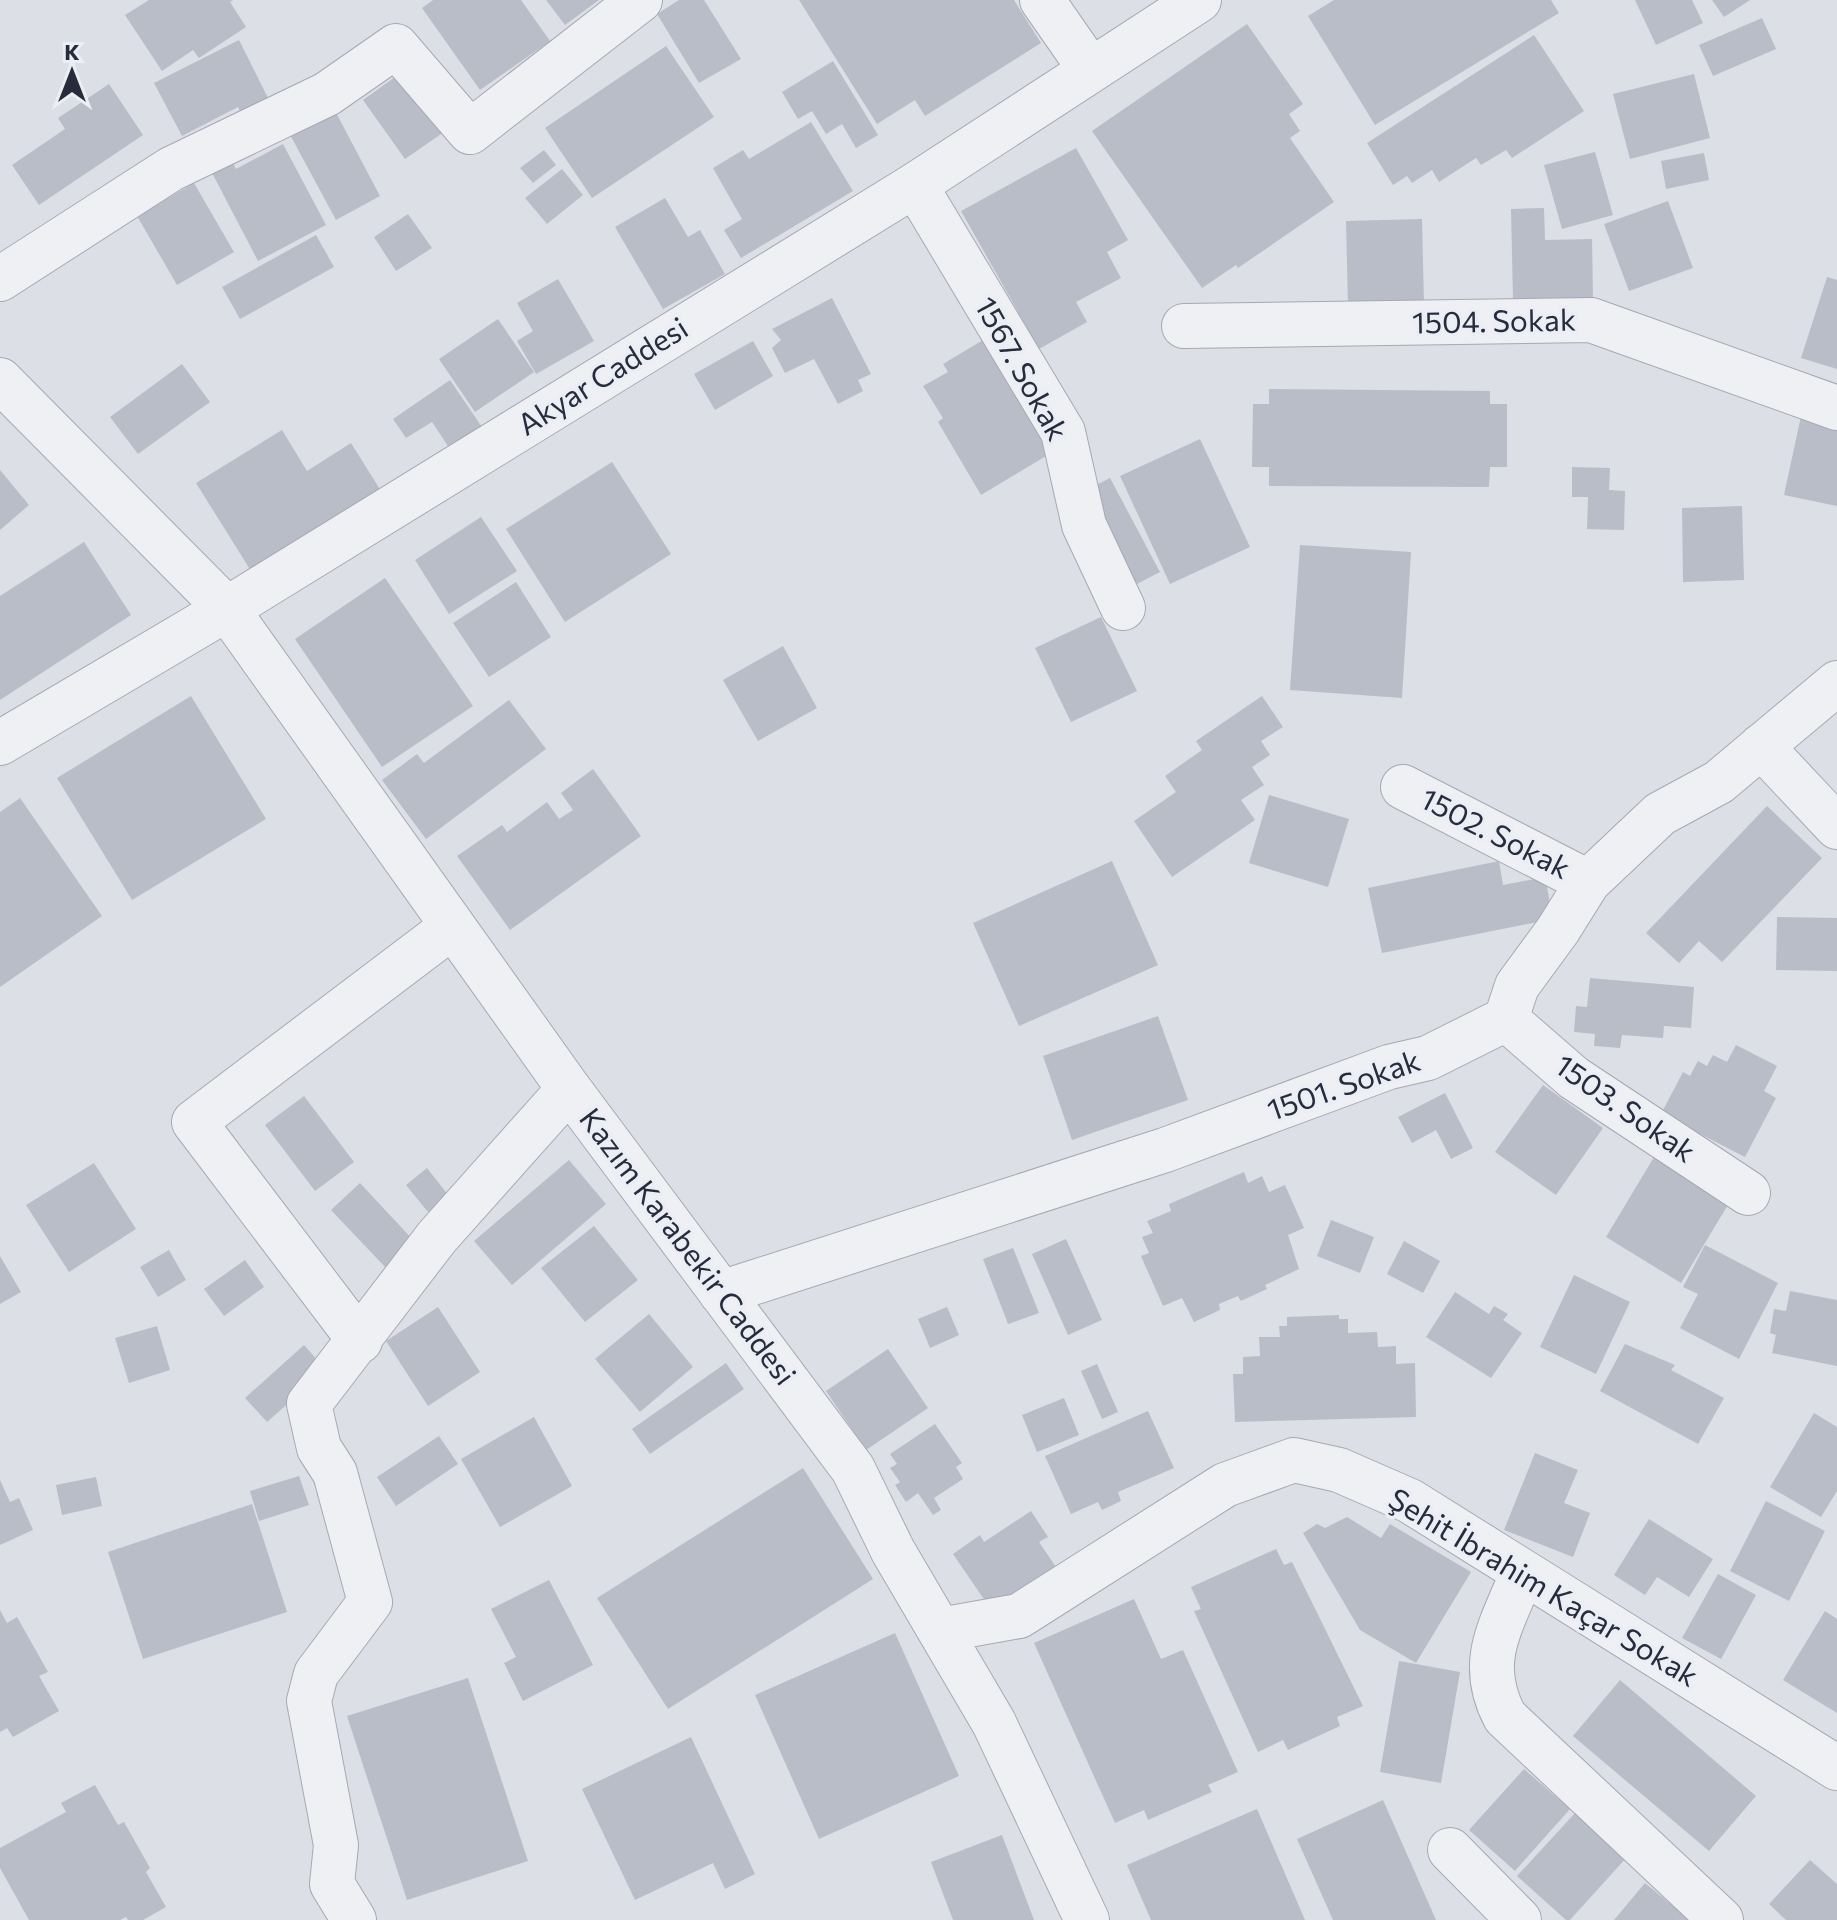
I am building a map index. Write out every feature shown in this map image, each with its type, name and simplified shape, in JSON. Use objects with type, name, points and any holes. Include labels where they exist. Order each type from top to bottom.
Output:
[{"type":"street","points":[[0,279],[171,169],[327,94],[396,46],[470,132],[640,0]]},
{"type":"street","points":[[1042,0],[1090,69]]},
{"type":"street","name":"Akyar Caddesi","points":[[0,743],[227,609],[915,185],[1199,0]]},
{"type":"street","name":"1567. Sokak","points":[[915,185],[1063,432],[1084,525],[1123,608]]},
{"type":"street","name":"1504. Sokak","points":[[1184,326],[1591,320],[1837,408]]},
{"type":"street","name":"Kazım Karabekir Caddesi","points":[[0,380],[227,609],[569,1089],[853,1469],[893,1551],[994,1723],[1087,1920]]},
{"type":"street","points":[[1506,1019],[1517,986],[1588,882],[1660,814],[1719,782],[1837,683]]},
{"type":"street","points":[[1761,746],[1837,827]]},
{"type":"street","name":"1502. Sokak","points":[[1403,787],[1588,882]]},
{"type":"street","points":[[360,1341],[194,1122],[453,926]]},
{"type":"street","name":"1503. Sokak","points":[[1506,1019],[1574,1078],[1748,1193]]},
{"type":"street","name":"1501. Sokak","points":[[721,1293],[1165,1150],[1389,1067],[1428,1058],[1506,1019]]},
{"type":"street","points":[[354,1920],[332,1884],[336,1845],[309,1701],[316,1674],[370,1602],[335,1473],[319,1448],[309,1404],[437,1237],[569,1089]]},
{"type":"street","name":"Şehit İbrahim Kaçar Sokak","points":[[940,1630],[1019,1616],[1225,1485],[1294,1460],[1339,1470],[1410,1501],[1522,1574],[1837,1768]]},
{"type":"street","points":[[1522,1574],[1490,1657],[1492,1693],[1505,1717],[1721,1920]]},
{"type":"street","points":[[1450,1850],[1519,1920]]},
{"type":"building","points":[[149,0],[233,0],[230,2],[246,27],[199,58],[193,50],[162,71],[125,15]]},
{"type":"building","points":[[433,0],[521,0],[550,41],[480,90],[422,8]]},
{"type":"building","points":[[546,0],[599,0],[565,25]]},
{"type":"building","points":[[679,0],[704,0],[741,59],[699,83],[657,14]]},
{"type":"building","points":[[799,0],[1014,0],[1041,43],[925,116],[915,100],[877,124]]},
{"type":"building","points":[[1334,0],[1551,0],[1559,13],[1375,125],[1308,16]]},
{"type":"building","points":[[1635,0],[1692,0],[1703,23],[1656,45]]},
{"type":"building","points":[[1712,0],[1750,0],[1724,17]]},
{"type":"building","points":[[1762,18],[1776,49],[1713,76],[1699,45]]},
{"type":"building","points":[[1247,24],[1303,104],[1289,114],[1300,131],[1290,138],[1334,202],[1238,268],[1236,265],[1202,288],[1092,131]]},
{"type":"building","points":[[1534,35],[1584,111],[1512,158],[1506,150],[1481,165],[1476,158],[1439,182],[1432,170],[1412,183],[1407,176],[1393,185],[1367,143]]},
{"type":"building","points":[[239,40],[270,102],[242,116],[238,107],[182,136],[154,83]]},
{"type":"building","points":[[666,46],[714,117],[592,198],[545,128]]},
{"type":"building","points":[[833,61],[878,135],[856,148],[842,124],[826,134],[812,111],[798,119],[782,92]]},
{"type":"building","points":[[402,72],[444,132],[405,159],[363,100]]},
{"type":"building","points":[[1694,74],[1710,138],[1630,159],[1613,94]]},
{"type":"building","points":[[109,84],[143,135],[39,205],[12,165],[65,129],[58,118]]},
{"type":"building","points":[[333,107],[380,196],[336,220],[288,131]]},
{"type":"building","points":[[811,122],[853,191],[741,258],[724,230],[742,219],[713,168],[743,150],[749,159]]},
{"type":"building","points":[[283,144],[326,225],[258,261],[210,169],[231,159],[236,169]]},
{"type":"building","points":[[1076,148],[1128,240],[1107,252],[1121,278],[1076,302],[1087,322],[1039,349],[961,211]]},
{"type":"building","points":[[544,150],[556,165],[533,183],[520,168]]},
{"type":"building","points":[[1595,152],[1613,215],[1562,229],[1544,165]]},
{"type":"building","points":[[1704,153],[1709,180],[1666,189],[1661,161]]},
{"type":"building","points":[[562,169],[583,195],[547,224],[525,198]]},
{"type":"building","points":[[194,183],[234,252],[177,285],[137,216]]},
{"type":"building","points":[[665,198],[688,237],[700,230],[725,274],[663,309],[615,227]]},
{"type":"building","points":[[1668,201],[1693,268],[1629,291],[1604,224]]},
{"type":"building","points":[[1544,208],[1545,240],[1592,239],[1593,298],[1513,300],[1511,209]]},
{"type":"building","points":[[408,214],[432,248],[396,271],[374,237]]},
{"type":"building","points":[[1422,219],[1424,304],[1348,306],[1346,221]]},
{"type":"building","points":[[316,235],[334,267],[240,319],[222,287]]},
{"type":"building","points":[[1827,277],[1837,280],[1837,369],[1801,358]]},
{"type":"building","points":[[558,279],[594,341],[536,374],[517,341],[533,331],[517,303]]},
{"type":"building","points":[[832,298],[871,374],[858,380],[863,391],[838,404],[814,359],[785,373],[772,348],[781,340],[772,329]]},
{"type":"building","points":[[498,319],[534,372],[475,412],[439,359]]},
{"type":"building","points":[[983,340],[1051,453],[981,495],[938,422],[943,418],[923,386],[948,372],[943,364]]},
{"type":"building","points":[[753,341],[773,376],[715,410],[694,374]]},
{"type":"building","points":[[182,364],[210,402],[138,454],[110,417]]},
{"type":"building","points":[[450,380],[484,430],[452,452],[432,422],[406,438],[393,419]]},
{"type":"building","points":[[1269,389],[1490,391],[1490,404],[1507,404],[1507,467],[1490,467],[1489,487],[1269,486],[1269,467],[1252,467],[1253,404],[1269,404]]},
{"type":"building","points":[[1801,416],[1837,424],[1837,506],[1784,495]]},
{"type":"building","points":[[282,430],[307,471],[351,443],[381,491],[251,571],[196,483]]},
{"type":"building","points":[[1200,439],[1250,547],[1170,584],[1120,476]]},
{"type":"building","points":[[612,462],[671,554],[565,622],[506,529]]},
{"type":"building","points":[[1572,467],[1610,468],[1609,490],[1625,491],[1624,530],[1587,529],[1588,497],[1572,497]]},
{"type":"building","points":[[0,470],[29,505],[0,530]]},
{"type":"building","points":[[1110,478],[1160,572],[1131,587],[1081,493]]},
{"type":"building","points":[[1742,506],[1744,580],[1683,582],[1682,508]]},
{"type":"building","points":[[481,517],[517,571],[449,614],[415,560]]},
{"type":"building","points":[[84,542],[131,615],[0,700],[0,596]]},
{"type":"building","points":[[1300,545],[1411,552],[1402,698],[1290,690]]},
{"type":"building","points":[[385,578],[473,706],[382,767],[295,639]]},
{"type":"building","points":[[516,582],[551,637],[489,677],[453,623]]},
{"type":"building","points":[[1101,617],[1137,691],[1071,722],[1035,648]]},
{"type":"building","points":[[783,646],[817,708],[758,741],[723,680]]},
{"type":"building","points":[[191,696],[266,819],[132,900],[57,778]]},
{"type":"building","points":[[1262,696],[1283,727],[1261,741],[1270,755],[1252,767],[1264,785],[1241,800],[1255,820],[1172,877],[1134,821],[1176,792],[1165,776],[1202,750],[1196,741]]},
{"type":"building","points":[[509,700],[546,749],[426,839],[382,780],[417,754],[424,763]]},
{"type":"building","points":[[593,769],[641,836],[510,930],[457,856],[502,825],[507,832],[547,802],[559,819],[573,810],[561,793]]},
{"type":"building","points":[[1269,795],[1349,819],[1328,887],[1249,863]]},
{"type":"building","points":[[20,798],[102,916],[0,987],[0,812]]},
{"type":"building","points":[[1767,806],[1822,858],[1722,962],[1699,941],[1679,963],[1646,933]]},
{"type":"building","points":[[1112,861],[1158,965],[1019,1026],[973,923]]},
{"type":"building","points":[[1499,861],[1503,885],[1545,877],[1553,919],[1382,953],[1368,888]]},
{"type":"building","points":[[1777,917],[1837,918],[1837,971],[1776,970]]},
{"type":"building","points":[[1590,978],[1694,987],[1691,1028],[1664,1026],[1663,1038],[1622,1035],[1620,1048],[1594,1046],[1595,1034],[1574,1032],[1576,1006],[1587,1007]]},
{"type":"building","points":[[1158,1016],[1188,1100],[1072,1140],[1043,1056]]},
{"type":"building","points":[[1736,1045],[1777,1066],[1764,1091],[1776,1098],[1745,1157],[1661,1114],[1683,1072],[1690,1076],[1698,1061],[1707,1066],[1713,1055],[1727,1062]]},
{"type":"building","points":[[1543,1085],[1603,1128],[1556,1195],[1495,1152]]},
{"type":"building","points":[[1445,1093],[1473,1148],[1451,1159],[1436,1130],[1412,1143],[1398,1117]]},
{"type":"building","points":[[304,1096],[354,1162],[315,1191],[265,1125]]},
{"type":"building","points":[[1657,1152],[1732,1198],[1681,1283],[1606,1237]]},
{"type":"building","points":[[569,1160],[606,1204],[512,1285],[474,1241]]},
{"type":"building","points":[[94,1163],[136,1229],[69,1272],[26,1205]]},
{"type":"building","points":[[427,1168],[449,1196],[428,1212],[406,1185]]},
{"type":"building","points":[[1244,1172],[1248,1183],[1262,1176],[1269,1192],[1285,1185],[1304,1228],[1288,1235],[1299,1269],[1265,1285],[1267,1289],[1241,1301],[1238,1296],[1219,1304],[1220,1310],[1194,1322],[1182,1298],[1163,1306],[1141,1256],[1149,1253],[1142,1237],[1153,1233],[1147,1221],[1171,1211],[1169,1204]]},
{"type":"building","points":[[360,1183],[415,1242],[387,1269],[331,1210]]},
{"type":"building","points":[[1331,1220],[1374,1237],[1360,1273],[1317,1256]]},
{"type":"building","points":[[594,1226],[638,1280],[585,1322],[541,1268]]},
{"type":"building","points":[[1066,1239],[1102,1320],[1068,1335],[1032,1254]]},
{"type":"building","points":[[1404,1241],[1440,1261],[1423,1293],[1387,1274]]},
{"type":"building","points":[[1705,1245],[1778,1283],[1739,1359],[1680,1328],[1698,1294],[1683,1287]]},
{"type":"building","points":[[1013,1248],[1039,1313],[1008,1324],[983,1259]]},
{"type":"building","points":[[169,1250],[186,1280],[158,1297],[140,1267]]},
{"type":"building","points":[[0,1256],[21,1292],[0,1304]]},
{"type":"building","points":[[245,1260],[264,1287],[224,1316],[204,1289]]},
{"type":"building","points":[[1574,1275],[1630,1302],[1596,1374],[1540,1347]]},
{"type":"building","points":[[1790,1291],[1837,1300],[1837,1366],[1772,1353],[1776,1335],[1770,1333],[1774,1309],[1786,1311]]},
{"type":"building","points":[[1455,1292],[1489,1314],[1494,1306],[1508,1314],[1503,1320],[1522,1333],[1491,1378],[1426,1337]]},
{"type":"building","points":[[438,1307],[480,1372],[428,1406],[386,1341]]},
{"type":"building","points":[[947,1307],[959,1335],[930,1348],[918,1319]]},
{"type":"building","points":[[649,1314],[693,1367],[640,1412],[595,1359]]},
{"type":"building","points":[[1339,1315],[1339,1319],[1348,1319],[1348,1333],[1377,1332],[1378,1347],[1396,1346],[1396,1364],[1415,1363],[1416,1417],[1235,1422],[1233,1374],[1243,1374],[1243,1357],[1260,1356],[1259,1337],[1280,1337],[1279,1326],[1287,1326],[1287,1317]]},
{"type":"building","points":[[157,1326],[170,1370],[129,1383],[115,1338]]},
{"type":"building","points":[[1625,1344],[1675,1365],[1671,1370],[1724,1398],[1698,1444],[1600,1391]]},
{"type":"building","points":[[304,1345],[326,1370],[267,1422],[245,1398]]},
{"type":"building","points":[[888,1349],[928,1408],[866,1450],[826,1391]]},
{"type":"building","points":[[726,1363],[744,1389],[650,1454],[632,1429]]},
{"type":"building","points":[[1097,1364],[1118,1412],[1102,1419],[1081,1371]]},
{"type":"building","points":[[1064,1398],[1079,1435],[1037,1452],[1022,1415]]},
{"type":"building","points":[[1148,1411],[1174,1468],[1118,1492],[1121,1501],[1102,1510],[1098,1502],[1071,1514],[1045,1456]]},
{"type":"building","points":[[1814,1413],[1837,1427],[1837,1491],[1821,1517],[1770,1487]]},
{"type":"building","points":[[534,1417],[572,1486],[500,1527],[461,1459]]},
{"type":"building","points":[[935,1424],[962,1463],[956,1467],[963,1479],[934,1498],[941,1510],[933,1515],[918,1493],[906,1502],[895,1485],[900,1482],[890,1468],[897,1464],[890,1454]]},
{"type":"building","points":[[439,1436],[458,1464],[396,1506],[377,1477]]},
{"type":"building","points":[[1535,1453],[1578,1470],[1564,1503],[1590,1513],[1573,1557],[1504,1530]]},
{"type":"building","points":[[803,1468],[873,1579],[668,1709],[597,1598]]},
{"type":"building","points":[[299,1476],[309,1505],[259,1521],[250,1491]]},
{"type":"building","points":[[96,1477],[102,1506],[62,1515],[56,1485]]},
{"type":"building","points":[[0,1480],[10,1502],[19,1498],[33,1530],[0,1545]]},
{"type":"building","points":[[1766,1501],[1825,1531],[1789,1601],[1730,1571]]},
{"type":"building","points":[[252,1504],[287,1612],[143,1659],[108,1552]]},
{"type":"building","points":[[1031,1511],[1048,1537],[1039,1542],[1056,1567],[992,1611],[953,1554],[980,1535],[984,1542]]},
{"type":"building","points":[[1347,1517],[1381,1538],[1390,1524],[1471,1572],[1416,1663],[1360,1630],[1303,1533],[1317,1524],[1325,1528]]},
{"type":"building","points":[[1649,1519],[1713,1559],[1689,1597],[1657,1577],[1645,1595],[1614,1575]]},
{"type":"building","points":[[1276,1549],[1284,1565],[1292,1562],[1363,1706],[1337,1717],[1340,1726],[1288,1750],[1283,1740],[1258,1752],[1194,1611],[1201,1609],[1191,1587]]},
{"type":"building","points":[[1718,1574],[1756,1595],[1721,1659],[1682,1638]]},
{"type":"building","points":[[549,1580],[593,1665],[523,1701],[504,1663],[516,1657],[491,1609]]},
{"type":"building","points":[[1134,1599],[1161,1659],[1183,1650],[1238,1772],[1208,1785],[1212,1792],[1148,1820],[1144,1810],[1115,1823],[1034,1643]]},
{"type":"building","points":[[0,1610],[7,1623],[17,1617],[48,1672],[39,1676],[59,1711],[13,1737],[7,1728],[0,1732]]},
{"type":"building","points":[[1825,1611],[1837,1619],[1837,1713],[1783,1680]]},
{"type":"building","points":[[895,1633],[959,1776],[819,1839],[755,1695]]},
{"type":"building","points":[[1399,1661],[1460,1672],[1441,1783],[1380,1772]]},
{"type":"building","points":[[468,1678],[528,1861],[407,1900],[347,1716]]},
{"type":"building","points":[[1620,1680],[1756,1796],[1709,1851],[1573,1736]]},
{"type":"building","points":[[691,1737],[755,1874],[725,1889],[713,1863],[635,1900],[582,1789]]},
{"type":"building","points":[[1524,1769],[1570,1809],[1515,1871],[1469,1830]]},
{"type":"building","points":[[95,1785],[118,1825],[124,1822],[150,1868],[146,1872],[166,1907],[143,1920],[128,1920],[126,1917],[120,1920],[29,1920],[0,1868],[0,1848],[66,1812],[61,1803]]},
{"type":"building","points":[[1383,1800],[1436,1920],[1333,1920],[1297,1839]]},
{"type":"building","points":[[1257,1809],[1305,1920],[1151,1920],[1127,1865]]},
{"type":"building","points":[[1576,1812],[1627,1857],[1570,1920],[1566,1920],[1517,1876]]},
{"type":"building","points":[[1002,1835],[1034,1920],[953,1920],[931,1862]]},
{"type":"building","points":[[1810,1860],[1837,1884],[1837,1920],[1786,1920],[1769,1904]]},
{"type":"building","points":[[1645,1883],[1690,1920],[1614,1920]]}]
